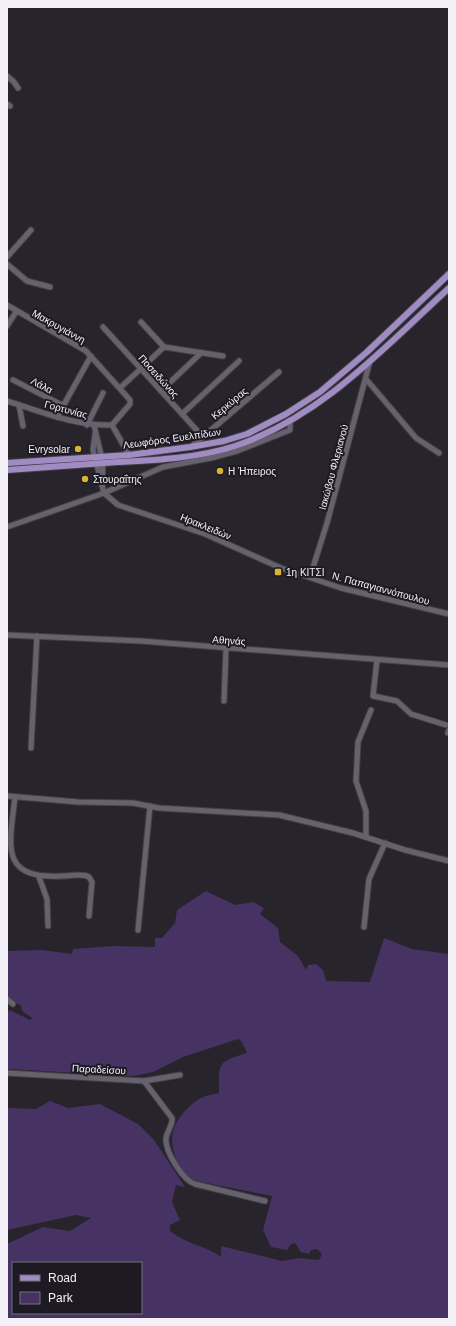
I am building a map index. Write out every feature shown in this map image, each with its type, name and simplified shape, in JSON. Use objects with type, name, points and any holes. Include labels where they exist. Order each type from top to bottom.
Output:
[{"type":"main road","name":"Λεωφόρος Ευελπίδων","points":[[7,463],[129,455],[224,441],[247,434],[280,418],[320,392],[367,352],[449,274]]},
{"type":"main road","name":"Λεωφόρος Ευελπίδων","points":[[7,470],[160,460],[212,451],[249,440],[290,421],[326,398],[371,360],[449,288]]},
{"type":"street","points":[[7,76],[18,88]]},
{"type":"street","points":[[7,257],[31,230]]},
{"type":"street","points":[[7,264],[27,281],[50,287]]},
{"type":"street","name":"Μακρυγιάννη","points":[[7,305],[16,312],[76,344],[91,356],[120,388],[131,402],[112,425]]},
{"type":"street","points":[[7,326],[16,312]]},
{"type":"street","points":[[141,322],[164,346],[223,356]]},
{"type":"street","name":"Ποσειδώνος","points":[[103,327],[202,436]]},
{"type":"street","points":[[120,388],[164,346]]},
{"type":"street","points":[[161,391],[201,353]]},
{"type":"street","points":[[57,417],[91,356]]},
{"type":"street","name":"Ιακώβου Φλεριανού","points":[[310,577],[327,523],[371,360]]},
{"type":"street","points":[[182,414],[239,361]]},
{"type":"street","name":"Κερκύρας","points":[[190,447],[279,372]]},
{"type":"street","points":[[366,379],[416,438],[439,452]]},
{"type":"street","name":"Λάλα","points":[[13,380],[64,406]]},
{"type":"street","points":[[87,425],[103,393]]},
{"type":"street","name":"Γορτυνίας","points":[[7,401],[87,425],[112,425]]},
{"type":"street","points":[[19,405],[23,426]]},
{"type":"street","points":[[7,527],[104,494],[168,466],[211,458],[260,443],[290,430],[290,421]]},
{"type":"street","points":[[94,425],[103,463],[102,486]]},
{"type":"street","points":[[112,425],[129,455]]},
{"type":"street","points":[[95,434],[96,464],[104,494]]},
{"type":"street","name":"Ηρακλειδών","points":[[104,494],[118,505],[177,524],[265,562],[310,577]]},
{"type":"street","name":"Ν. Παπαγιαννόπουλου","points":[[310,577],[341,588],[449,614]]},
{"type":"street","name":"Αθηνάς","points":[[7,635],[142,641],[226,649],[449,664]]},
{"type":"street","points":[[31,748],[37,636]]},
{"type":"street","points":[[224,701],[226,649]]},
{"type":"street","points":[[377,660],[373,696],[397,701],[411,714],[448,729]]},
{"type":"street","points":[[366,836],[366,811],[356,781],[358,742],[371,710]]},
{"type":"street","points":[[7,796],[150,806],[159,808],[279,815],[366,836],[405,850],[449,861]]},
{"type":"street","points":[[15,797],[9,853],[14,864],[25,873],[39,877],[81,875],[89,877],[92,882],[89,916]]},
{"type":"street","points":[[138,930],[150,806]]},
{"type":"street","points":[[364,927],[369,879],[385,843]]},
{"type":"street","points":[[39,877],[47,899],[48,926]]},
{"type":"street","points":[[7,999],[13,1004]]},
{"type":"street","name":"Παραδείσου","points":[[7,1073],[144,1081],[180,1075]]},
{"type":"street","points":[[144,1081],[172,1118],[172,1124],[167,1134],[166,1143],[180,1172],[186,1180],[195,1184],[265,1201]]},
{"type":"green space","points":[[206,891],[235,905],[253,902],[264,908],[260,914],[278,928],[280,942],[298,956],[306,970],[308,965],[316,964],[323,970],[326,981],[370,982],[384,938],[412,949],[449,954],[449,1319],[7,1319],[7,1244],[43,1227],[70,1231],[91,1218],[76,1215],[7,1230],[8,1108],[36,1109],[50,1101],[68,1108],[100,1104],[138,1124],[154,1140],[185,1187],[176,1185],[172,1202],[180,1220],[170,1225],[170,1231],[182,1239],[221,1257],[221,1246],[282,1261],[300,1258],[319,1260],[322,1254],[317,1249],[311,1250],[309,1254],[301,1252],[295,1243],[290,1245],[287,1250],[271,1247],[263,1230],[272,1196],[197,1181],[188,1176],[184,1171],[174,1152],[172,1135],[184,1112],[199,1099],[219,1093],[219,1075],[222,1065],[225,1061],[247,1053],[242,1042],[238,1039],[183,1057],[153,1072],[133,1076],[7,1069],[7,1013],[10,1010],[30,1020],[32,1018],[22,1011],[21,1006],[7,996],[7,951],[42,950],[72,954],[73,949],[113,946],[155,947],[155,938],[162,938],[175,923],[177,910]]},
{"type":"place","name":"Evrysolar","points":[[78,449]]},
{"type":"place","name":"Η Ήπειρος","points":[[220,471]]},
{"type":"place","name":"Στουραΐτης","points":[[85,479]]},
{"type":"place","name":"1η ΚΙΤΣΙ","points":[[278,572]]}]
